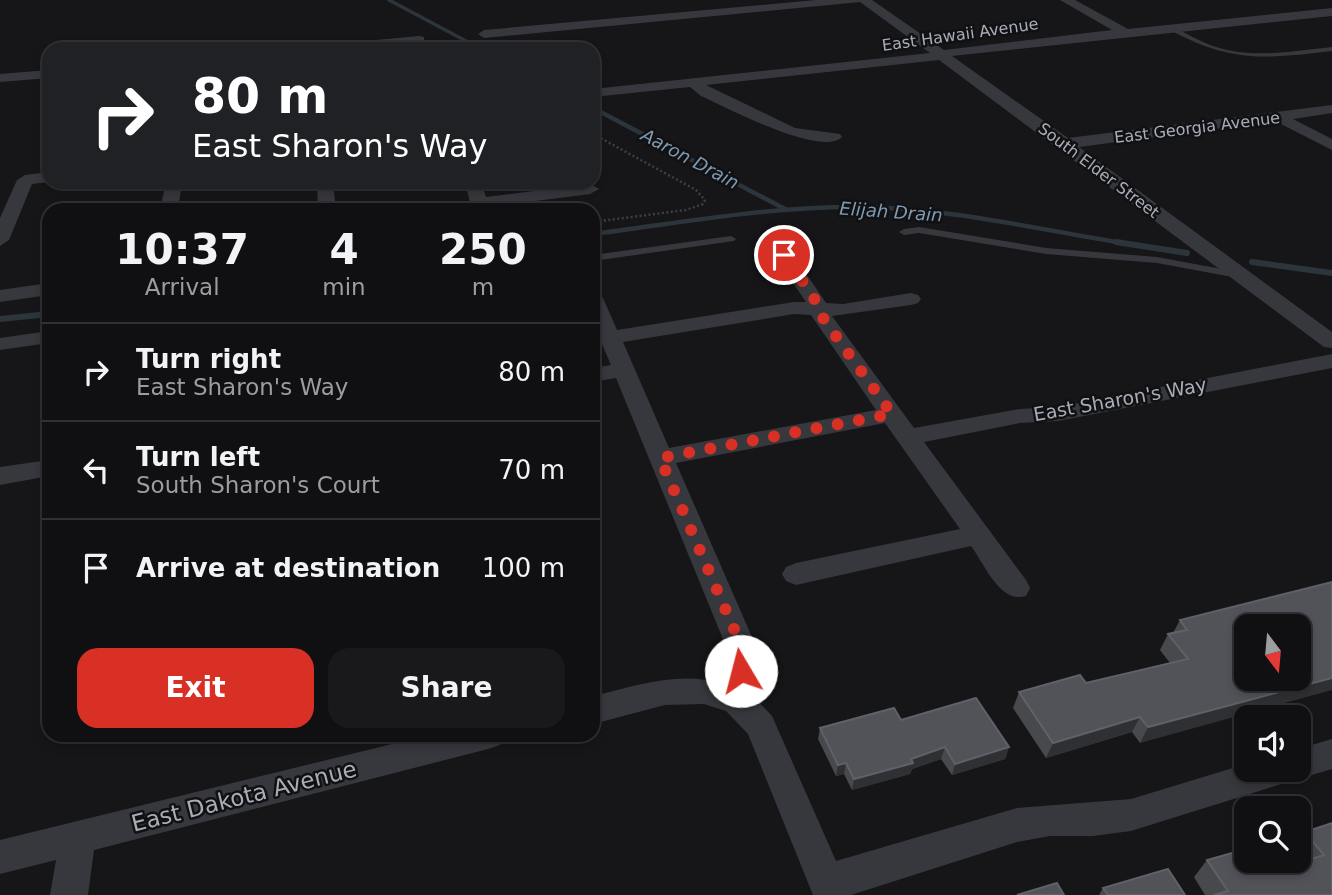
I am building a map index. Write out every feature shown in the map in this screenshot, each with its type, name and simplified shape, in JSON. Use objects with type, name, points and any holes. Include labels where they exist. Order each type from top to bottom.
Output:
[{"type":"street","points":[[484,34],[855,0]]},
{"type":"street","name":"South Elder Street","points":[[864,0],[1332,342]]},
{"type":"street","points":[[1066,0],[1125,32]]},
{"type":"street","points":[[1276,5],[1332,28]]},
{"type":"street","name":"East Hawaii Avenue","points":[[600,92],[1125,32],[1332,12]]},
{"type":"street","points":[[398,42],[419,40]]},
{"type":"street","points":[[0,78],[42,75]]},
{"type":"street","points":[[693,82],[706,93],[793,132],[834,137]]},
{"type":"street","name":"East Georgia Avenue","points":[[1062,144],[1332,109]]},
{"type":"street","points":[[1279,117],[1332,145]]},
{"type":"street","points":[[0,240],[25,180],[42,178]]},
{"type":"street","points":[[504,203],[590,189]]},
{"type":"street","points":[[784,255],[908,437],[1016,588]]},
{"type":"street","points":[[0,296],[42,290]]},
{"type":"street","points":[[609,338],[794,308],[843,310],[911,299]]},
{"type":"street","points":[[600,316],[609,338],[608,373],[660,458],[740,643],[741,671],[736,701]]},
{"type":"street","points":[[0,344],[42,338]]},
{"type":"street","name":"East Sharon's Way","points":[[908,437],[1020,416],[1058,414],[1332,361]]},
{"type":"street","points":[[660,458],[892,414]]},
{"type":"street","points":[[0,476],[42,469]]},
{"type":"street","points":[[796,574],[978,535]]},
{"type":"street","points":[[600,708],[665,692],[704,691],[736,701],[750,712],[761,726],[829,888],[1017,825],[1131,815],[1239,782]]},
{"type":"street","name":"East Dakota Avenue","points":[[0,857],[460,742]]},
{"type":"street","points":[[1311,760],[1332,754]]},
{"type":"street","points":[[69,895],[78,838]]},
{"type":"lane","points":[[1170,28],[1209,48],[1231,55],[1260,56],[1332,49]]},
{"type":"lane","points":[[904,232],[919,230],[1046,251],[1157,260],[1242,275]]},
{"type":"lane","points":[[600,256],[731,239]]},
{"type":"path","points":[[600,138],[696,190],[705,200],[703,204],[686,210],[600,221]]},
{"type":"building","points":[[1332,582],[1332,678],[1311,684],[1311,614],[1234,614],[1234,691],[1283,691],[1148,727],[1140,717],[1053,743],[1019,692],[1080,675],[1086,683],[1188,659],[1168,634],[1187,630],[1180,620]]},
{"type":"building","points":[[976,698],[1009,747],[955,764],[945,747],[911,759],[913,763],[854,779],[846,763],[838,765],[820,728],[894,708],[901,720]]},
{"type":"building","points":[[1332,823],[1332,895],[1214,895],[1228,891],[1207,860],[1234,852],[1234,873],[1311,873],[1311,859],[1324,855],[1311,839],[1311,830]]},
{"type":"building","points":[[1168,869],[1185,895],[1108,895],[1103,888]]},
{"type":"building","points":[[1057,883],[1064,895],[1017,895]]},
{"type":"waterway","name":"Aaron Drain","points":[[389,0],[468,42]]},
{"type":"waterway","name":"Aaron Drain","points":[[600,112],[785,209]]},
{"type":"waterway","name":"Elijah Drain","points":[[600,233],[755,213],[853,207],[956,215],[1121,243]]},
{"type":"waterway","name":"Elijah Drain","points":[[1116,242],[1121,243]]},
{"type":"waterway","name":"Elijah Drain","points":[[1121,243],[1187,253]]},
{"type":"waterway","name":"Elijah Drain","points":[[1121,243],[1128,244]]},
{"type":"waterway","name":"Elijah Drain","points":[[1252,262],[1332,273]]},
{"type":"waterway","name":"Elijah Drain","points":[[0,319],[42,315]]},
{"type":"route","points":[[741,671],[740,643],[660,458],[892,414],[823,318],[813,296],[784,255]]}]
